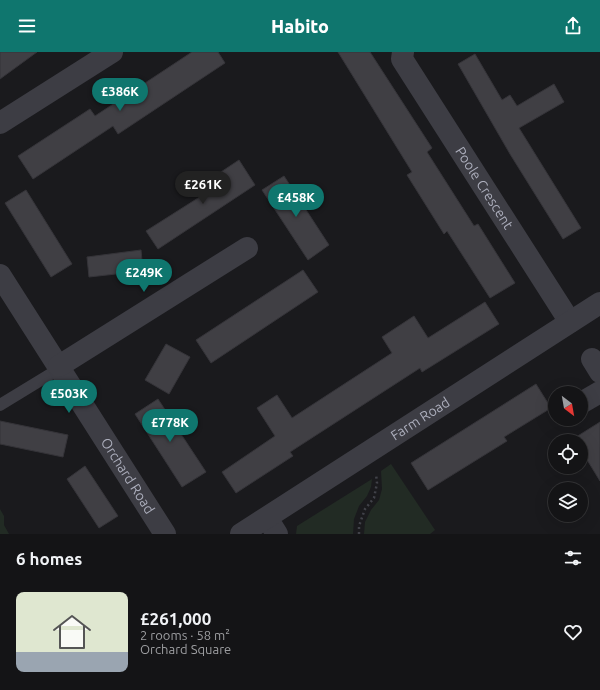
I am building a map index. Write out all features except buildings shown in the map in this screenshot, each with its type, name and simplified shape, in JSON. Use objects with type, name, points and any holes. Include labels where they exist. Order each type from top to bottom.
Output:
[{"type":"street","points":[[0,123],[112,52]]},
{"type":"street","name":"Poole Crescent","points":[[403,52],[402,59],[570,322]]},
{"type":"street","points":[[59,366],[247,248]]},
{"type":"street","name":"Orchard Road","points":[[0,275],[165,534]]},
{"type":"street","name":"Farm Road","points":[[241,534],[272,526],[374,448],[600,303]]},
{"type":"street","points":[[588,400],[600,392]]},
{"type":"lane","points":[[0,405],[54,372],[59,366]]},
{"type":"path","points":[[359,534],[359,526],[365,509],[374,498],[377,483],[374,448]]},
{"type":"shaded area","points":[[391,464],[435,530],[430,534],[364,534],[365,522],[371,510],[379,500],[382,489],[381,471]]},
{"type":"shaded area","points":[[372,479],[371,487],[367,496],[359,506],[354,519],[353,534],[296,534],[297,526]]},
{"type":"shaded area","points":[[0,509],[4,516],[4,525],[9,534],[0,534]]}]
